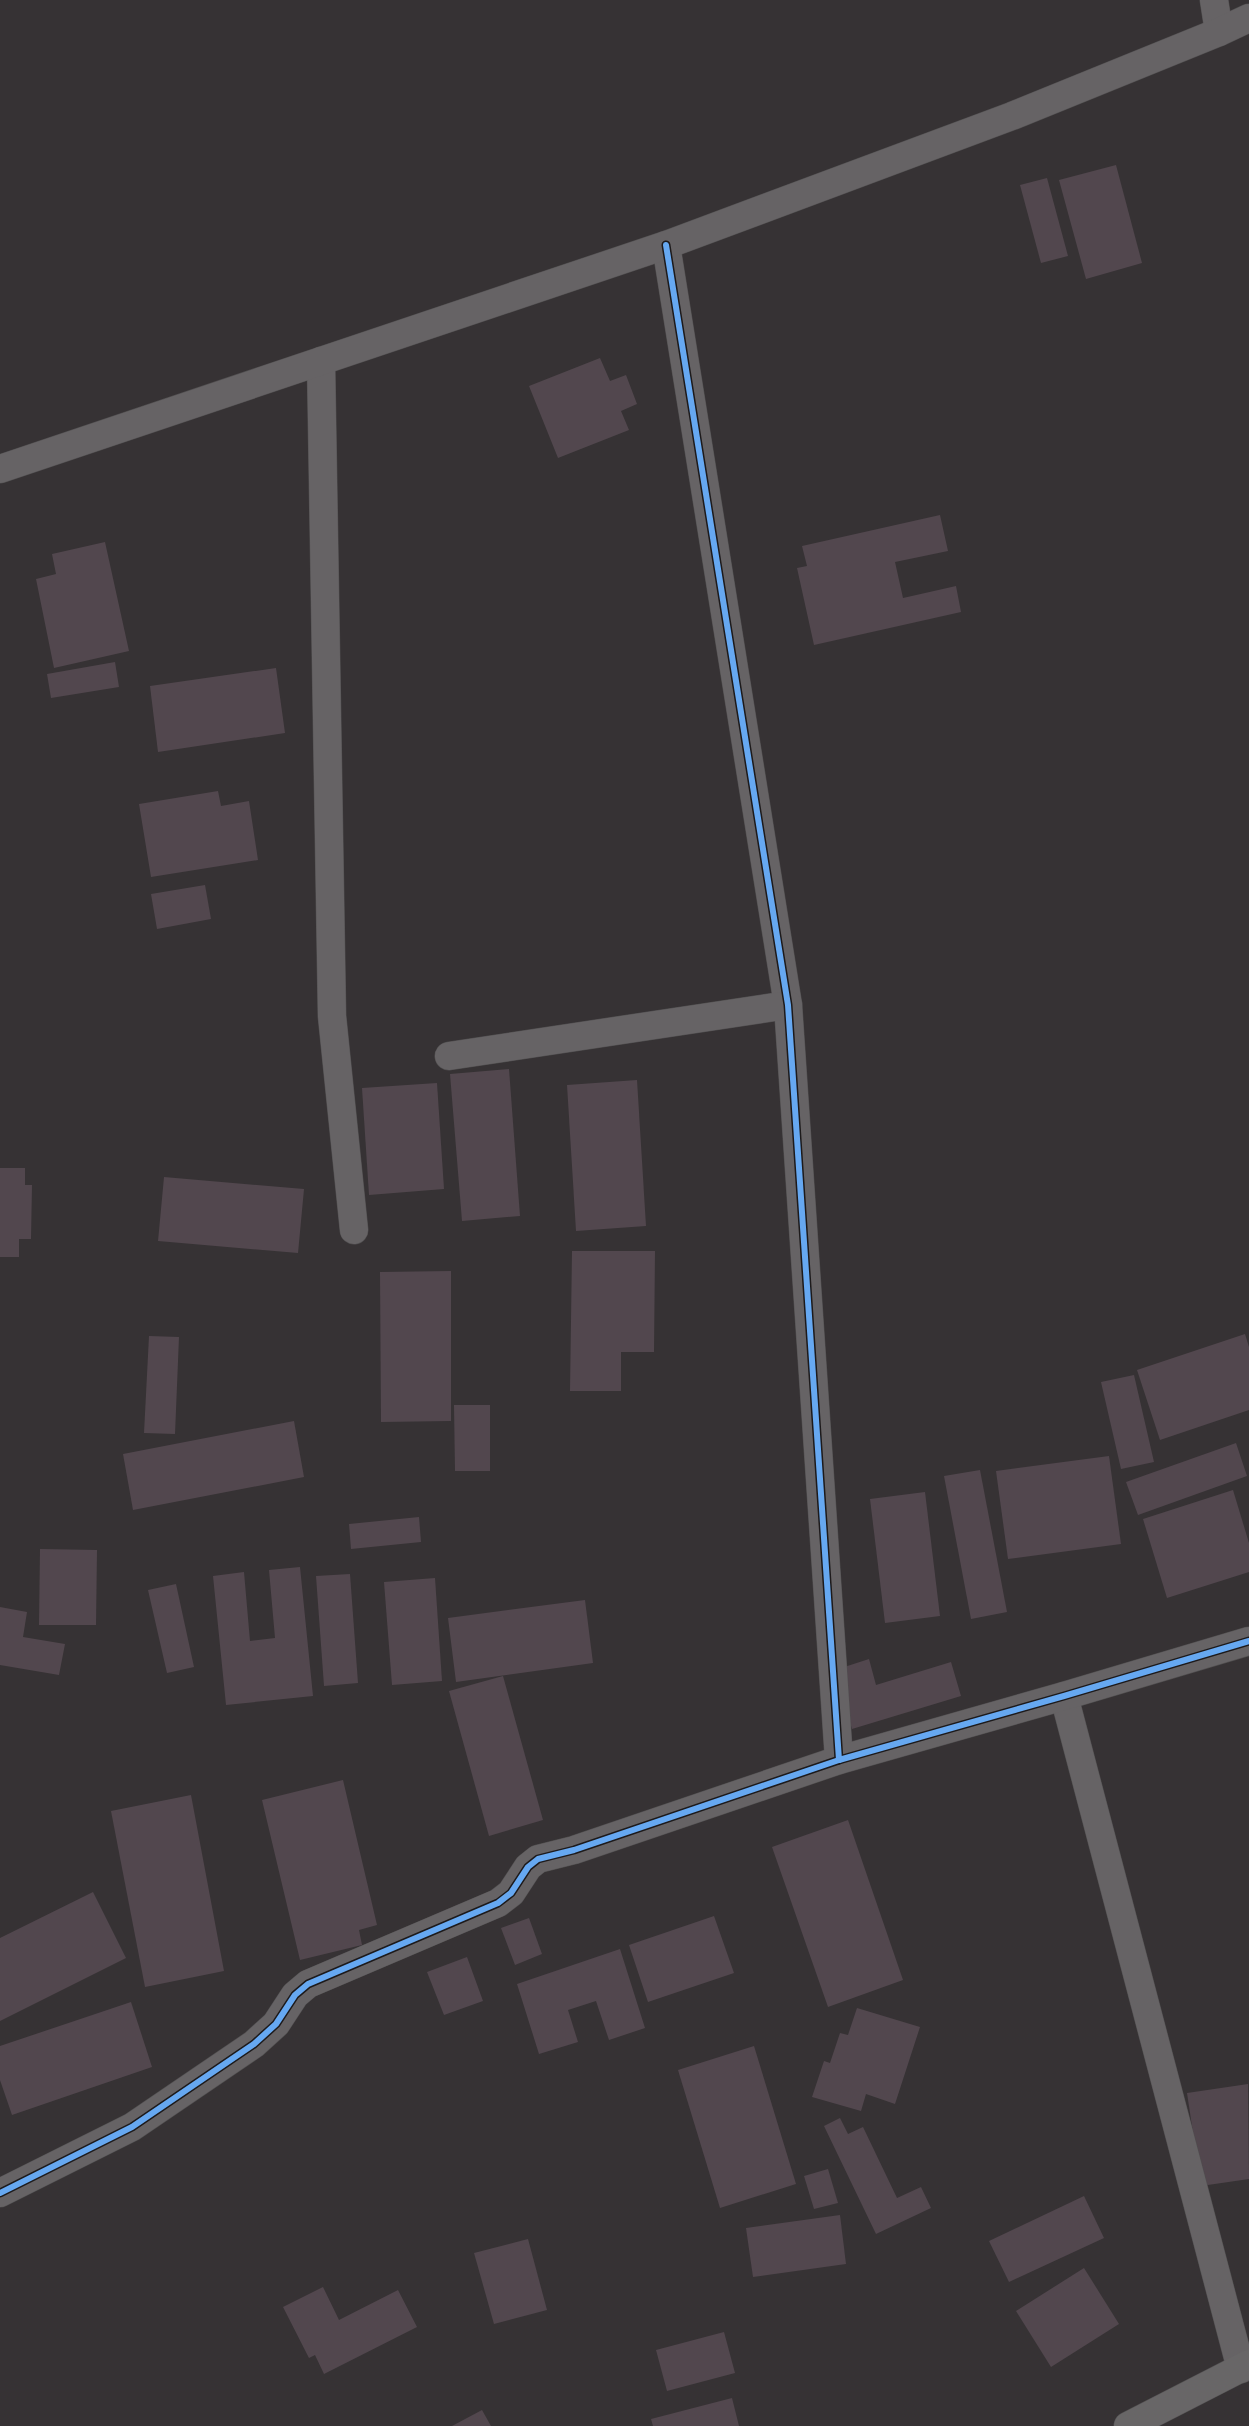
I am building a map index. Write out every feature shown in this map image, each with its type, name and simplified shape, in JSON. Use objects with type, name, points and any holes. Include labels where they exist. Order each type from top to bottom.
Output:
[{"type":"street","points":[[1214,0],[1219,32]]},
{"type":"street","points":[[0,469],[666,245],[1012,116],[1249,18]]},
{"type":"street","points":[[666,245],[788,1006],[839,1760]]},
{"type":"street","points":[[321,361],[332,1016],[354,1230]]},
{"type":"street","points":[[449,1056],[788,1006]]},
{"type":"street","points":[[0,2193],[132,2127],[254,2044],[276,2024],[295,1995],[308,1984],[498,1903],[511,1892],[528,1868],[538,1859],[574,1850],[839,1760],[1064,1696],[1249,1640]]},
{"type":"street","points":[[1064,1696],[1245,2366],[1128,2426]]},
{"type":"building","points":[[1116,165],[1142,263],[1086,279],[1059,180]]},
{"type":"building","points":[[1047,178],[1068,256],[1041,263],[1020,185]]},
{"type":"building","points":[[600,358],[610,381],[626,375],[637,404],[621,411],[629,430],[558,458],[529,386]]},
{"type":"building","points":[[940,515],[948,551],[895,562],[903,598],[956,586],[961,612],[814,645],[797,568],[807,566],[802,546]]},
{"type":"building","points":[[105,542],[129,651],[54,668],[36,579],[56,574],[52,554]]},
{"type":"building","points":[[115,662],[119,687],[51,698],[47,674]]},
{"type":"building","points":[[276,668],[285,733],[158,752],[150,686]]},
{"type":"building","points":[[218,791],[221,806],[249,801],[258,860],[151,877],[139,804]]},
{"type":"building","points":[[205,885],[211,919],[157,929],[151,894]]},
{"type":"building","points":[[509,1069],[520,1216],[462,1221],[450,1074]]},
{"type":"building","points":[[637,1080],[646,1226],[576,1231],[567,1085]]},
{"type":"building","points":[[437,1083],[444,1189],[369,1195],[362,1088]]},
{"type":"building","points":[[0,1168],[25,1168],[25,1185],[32,1185],[31,1239],[19,1239],[19,1257],[0,1257]]},
{"type":"building","points":[[164,1177],[304,1189],[298,1253],[158,1241]]},
{"type":"building","points":[[572,1251],[655,1251],[654,1352],[621,1352],[621,1391],[570,1391]]},
{"type":"building","points":[[451,1271],[451,1421],[381,1422],[380,1272]]},
{"type":"building","points":[[1245,1334],[1249,1347],[1249,1410],[1160,1440],[1137,1370]]},
{"type":"building","points":[[149,1336],[179,1337],[175,1434],[144,1433]]},
{"type":"building","points":[[1134,1375],[1154,1462],[1121,1469],[1101,1382]]},
{"type":"building","points":[[454,1405],[490,1405],[490,1471],[455,1471]]},
{"type":"building","points":[[294,1421],[304,1477],[133,1510],[123,1454]]},
{"type":"building","points":[[1236,1443],[1247,1476],[1138,1515],[1126,1482]]},
{"type":"building","points":[[1109,1456],[1121,1544],[1008,1559],[996,1471]]},
{"type":"building","points":[[980,1470],[1007,1612],[971,1619],[944,1476]]},
{"type":"building","points":[[1233,1490],[1249,1543],[1249,1572],[1167,1598],[1143,1519]]},
{"type":"building","points":[[925,1492],[940,1616],[885,1623],[870,1499]]},
{"type":"building","points":[[419,1517],[421,1542],[351,1549],[349,1524]]},
{"type":"building","points":[[40,1549],[97,1550],[96,1625],[39,1625]]},
{"type":"building","points":[[300,1567],[313,1696],[226,1705],[213,1576],[244,1572],[250,1641],[275,1638],[269,1570]]},
{"type":"building","points":[[350,1574],[358,1683],[324,1686],[316,1576]]},
{"type":"building","points":[[435,1578],[442,1681],[392,1685],[384,1582]]},
{"type":"building","points":[[176,1584],[194,1667],[167,1673],[148,1590]]},
{"type":"building","points":[[585,1600],[593,1663],[456,1682],[448,1618]]},
{"type":"building","points":[[0,1607],[27,1612],[23,1637],[65,1644],[59,1675],[0,1665]]},
{"type":"building","points":[[869,1659],[876,1685],[951,1662],[961,1696],[852,1729],[835,1670]]},
{"type":"building","points":[[503,1676],[543,1820],[489,1836],[449,1691]]},
{"type":"building","points":[[343,1780],[377,1925],[359,1930],[362,1945],[300,1960],[262,1800]]},
{"type":"building","points":[[191,1795],[224,1971],[145,1987],[111,1811]]},
{"type":"building","points":[[848,1820],[903,1980],[828,2007],[772,1847]]},
{"type":"building","points":[[93,1892],[126,1958],[0,2021],[0,1938]]},
{"type":"building","points":[[714,1916],[734,1973],[648,2002],[629,1945]]},
{"type":"building","points":[[529,1918],[542,1954],[515,1965],[501,1928]]},
{"type":"building","points":[[620,1949],[645,2028],[609,2040],[596,2001],[568,2010],[578,2042],[539,2054],[517,1984]]},
{"type":"building","points":[[467,1957],[483,2001],[444,2015],[427,1972]]},
{"type":"building","points":[[131,2002],[152,2067],[12,2115],[0,2080],[0,2046]]},
{"type":"building","points":[[857,2008],[920,2027],[895,2104],[866,2094],[861,2111],[812,2097],[824,2061],[830,2063],[840,2033],[848,2035]]},
{"type":"building","points":[[754,2046],[796,2184],[720,2208],[678,2070]]},
{"type":"building","points":[[1248,2084],[1249,2179],[1201,2186],[1187,2093]]},
{"type":"building","points":[[840,2118],[848,2134],[863,2127],[897,2198],[921,2187],[931,2208],[876,2234],[824,2126]]},
{"type":"building","points":[[828,2169],[838,2203],[814,2209],[804,2176]]},
{"type":"building","points":[[1084,2196],[1104,2238],[1009,2282],[989,2241]]},
{"type":"building","points":[[840,2215],[846,2264],[753,2277],[746,2228]]},
{"type":"building","points":[[528,2239],[547,2310],[494,2324],[474,2253]]},
{"type":"building","points":[[1084,2268],[1119,2324],[1051,2367],[1016,2311]]},
{"type":"building","points":[[323,2287],[339,2320],[398,2290],[417,2327],[324,2374],[315,2355],[309,2358],[283,2307]]},
{"type":"building","points":[[724,2332],[735,2373],[667,2391],[656,2350]]},
{"type":"building","points":[[732,2398],[739,2426],[653,2426],[651,2419]]},
{"type":"building","points":[[482,2410],[491,2426],[452,2426]]},
{"type":"cycle path","points":[[666,245],[788,1005],[839,1760]]},
{"type":"cycle path","points":[[0,2193],[132,2127],[254,2044],[276,2024],[295,1995],[308,1984],[498,1903],[511,1893],[528,1867],[538,1859],[574,1850],[839,1760],[1249,1641]]}]
